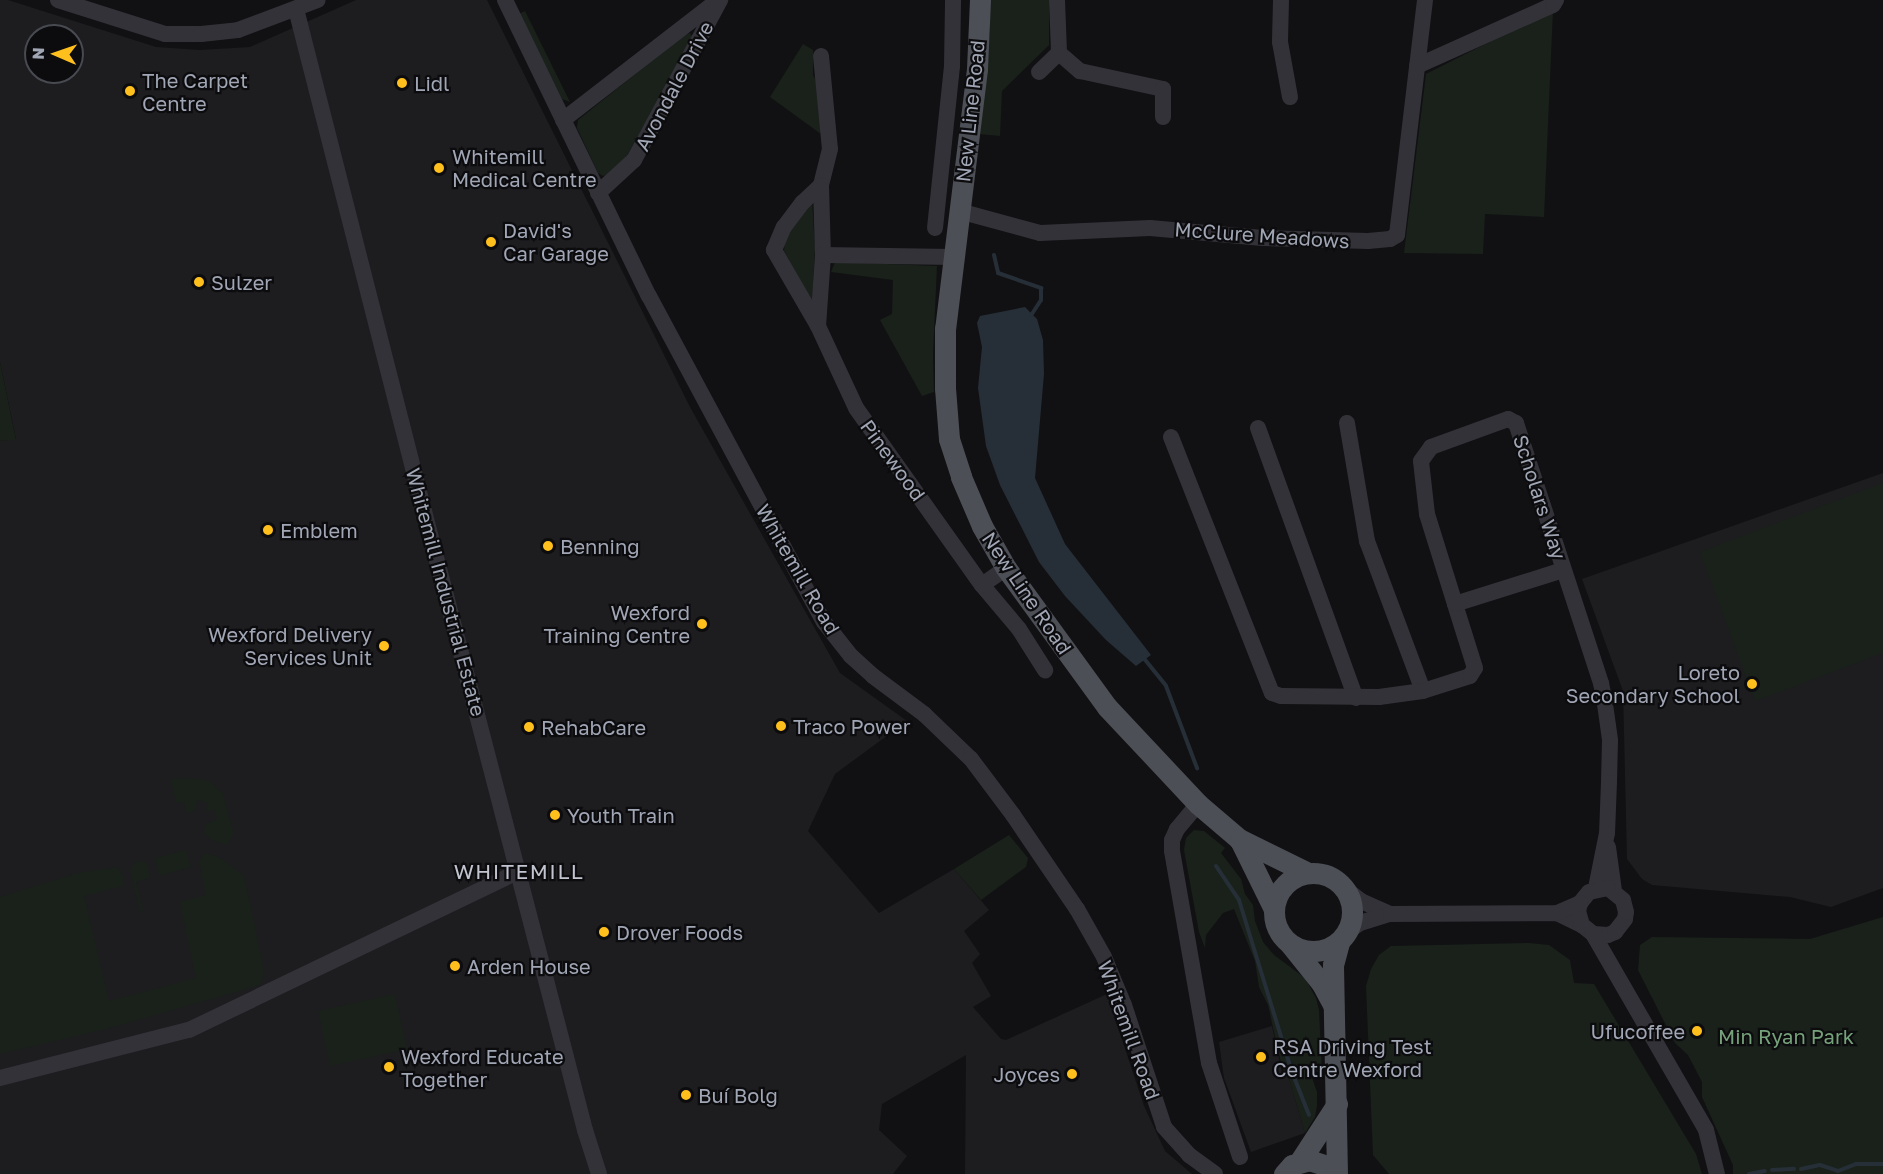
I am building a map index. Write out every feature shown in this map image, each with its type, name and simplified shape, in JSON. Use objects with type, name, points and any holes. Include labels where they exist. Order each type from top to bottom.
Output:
[{"type":"main road","name":"New Line Road","points":[[980,0],[977,69],[945,328],[945,388],[949,439],[982,526],[1006,568],[1107,707],[1198,804],[1239,839],[1308,873]]},
{"type":"main road","name":"New Line Road","points":[[1239,839],[1274,909]]},
{"type":"main road","points":[[1334,1006],[1322,984],[1281,934],[1276,922],[1274,909],[1285,885],[1296,877],[1308,873],[1333,878],[1343,886],[1350,898],[1352,910],[1333,965],[1337,1104],[1336,1174]]},
{"type":"main road","points":[[1290,944],[1303,950],[1316,951],[1343,937]]},
{"type":"main road","points":[[1287,1170],[1337,1104]]},
{"type":"main road","points":[[1287,1170],[1319,1161],[1336,1174]]},
{"type":"street","points":[[58,0],[165,34],[201,34],[237,30],[318,0]]},
{"type":"street","name":"Whitemill Road","points":[[505,0],[669,335],[824,622],[852,656],[873,676],[924,714],[971,759],[1013,815],[1077,909],[1104,957],[1124,1005],[1164,1127],[1189,1155],[1215,1174]]},
{"type":"street","name":"Avondale Drive","points":[[563,120],[719,0]]},
{"type":"street","name":"Avondale Drive","points":[[598,193],[634,160],[719,0]]},
{"type":"street","points":[[935,228],[952,66],[953,0]]},
{"type":"street","points":[[1057,0],[1059,53],[1080,71],[1163,89],[1163,117]]},
{"type":"street","points":[[1281,0],[1280,42],[1290,97]]},
{"type":"street","name":"McClure Meadows","points":[[959,211],[1040,233],[1150,228],[1263,238],[1368,242],[1390,239],[1397,235],[1425,0]]},
{"type":"street","points":[[1417,66],[1553,5],[1556,0]]},
{"type":"street","name":"Whitemill Industrial Estate","points":[[296,9],[585,1130],[599,1174]]},
{"type":"street","points":[[1039,72],[1059,53]]},
{"type":"street","name":"Pinewood","points":[[818,326],[823,255],[821,185],[830,148],[821,57]]},
{"type":"street","points":[[952,66],[977,69]]},
{"type":"street","name":"Pinewood","points":[[821,185],[802,203],[784,227],[774,250],[818,326],[856,408],[982,585],[1019,629],[1045,670]]},
{"type":"street","points":[[823,255],[953,257]]},
{"type":"street","name":"Scholars Way","points":[[1171,437],[1272,693],[1281,696],[1356,698],[1423,691],[1470,676],[1475,672],[1428,523],[1421,461],[1431,447],[1508,419],[1516,423],[1563,570],[1455,604]]},
{"type":"street","points":[[1347,423],[1367,541],[1423,691]]},
{"type":"street","points":[[1258,428],[1356,698]]},
{"type":"street","points":[[982,585],[1006,568]]},
{"type":"street","points":[[1563,570],[1601,683],[1610,741],[1606,833],[1596,888]]},
{"type":"street","points":[[1198,804],[1177,829],[1172,840],[1173,851],[1209,1063],[1240,1157]]},
{"type":"street","points":[[1606,833],[1614,891]]},
{"type":"street","points":[[0,1078],[189,1030],[519,872]]},
{"type":"street","points":[[1343,886],[1362,901],[1390,914]]},
{"type":"street","points":[[1557,913],[1588,930],[1608,935],[1615,932],[1625,920],[1623,900],[1614,891],[1596,888],[1589,892],[1580,903],[1578,911],[1588,930],[1615,970],[1706,1130],[1717,1174]]},
{"type":"street","points":[[1343,937],[1360,923],[1390,914],[1557,913],[1580,903]]},
{"type":"street","points":[[1615,932],[1615,970]]},
{"type":"shaded area","points":[[0,0],[8,0],[84,24],[24,24],[24,84],[84,84],[84,24],[156,47],[200,50],[250,47],[356,0],[487,0],[690,407],[840,673],[907,721],[835,774],[808,831],[879,913],[954,869],[989,910],[964,931],[980,954],[972,963],[991,996],[973,1007],[1001,1039],[1006,1040],[1107,994],[1144,1106],[1165,1151],[1192,1174],[965,1174],[966,1055],[882,1104],[879,1130],[907,1156],[893,1174],[0,1174],[0,441],[16,439],[0,362]]},
{"type":"shaded area","points":[[1025,307],[1037,319],[1043,340],[1044,374],[1035,478],[1065,544],[1151,655],[1136,666],[1106,640],[1065,596],[1039,562],[1000,485],[986,446],[978,388],[982,347],[977,323],[980,316]]},
{"type":"shaded area","name":"Loreto Secondary School","points":[[1883,473],[1883,888],[1831,907],[1790,897],[1652,885],[1642,879],[1627,859],[1623,691],[1582,579]]},
{"type":"shaded area","points":[[1272,1026],[1282,1072],[1285,1071],[1290,1082],[1305,1133],[1251,1152],[1224,1078],[1219,1042]]},
{"type":"green space","points":[[989,0],[1049,0],[1049,45],[1002,91],[1000,136],[978,134],[990,33]]},
{"type":"green space","points":[[1553,10],[1544,217],[1485,214],[1483,254],[1404,253],[1426,74]]},
{"type":"green space","points":[[525,11],[570,102],[562,99],[519,14]]},
{"type":"green space","points":[[690,33],[693,38],[623,163],[613,173],[603,176],[598,173],[577,128],[578,120],[684,35]]},
{"type":"green space","points":[[803,44],[813,50],[813,75],[819,86],[821,134],[770,97]]},
{"type":"green space","points":[[812,199],[815,248],[812,305],[784,251],[785,239]]},
{"type":"green space","points":[[835,262],[937,266],[933,355],[934,392],[922,396],[880,320],[892,314],[893,280],[831,272]]},
{"type":"green space","points":[[0,362],[16,440],[0,441]]},
{"type":"green space","points":[[1883,483],[1883,653],[1755,701],[1700,552]]},
{"type":"green space","points":[[190,778],[209,781],[223,794],[234,833],[227,845],[212,840],[204,833],[206,824],[217,819],[215,810],[206,812],[208,803],[198,800],[195,811],[186,813],[184,802],[176,803],[171,779]]},
{"type":"green space","points":[[1194,830],[1204,831],[1225,848],[1221,853],[1241,879],[1245,894],[1253,905],[1255,921],[1263,942],[1274,955],[1305,978],[1316,998],[1319,1010],[1322,1072],[1310,1072],[1317,1092],[1317,1106],[1315,1117],[1305,1133],[1290,1082],[1286,1071],[1283,1072],[1268,1005],[1259,987],[1255,961],[1234,909],[1223,913],[1206,935],[1205,948],[1199,932],[1184,850],[1186,838]]},
{"type":"green space","points":[[1009,835],[1028,858],[1026,867],[981,900],[954,869]]},
{"type":"green space","points":[[186,850],[191,867],[159,876],[155,858]]},
{"type":"green space","points":[[205,853],[219,857],[244,876],[262,960],[264,975],[260,985],[110,1028],[0,1054],[0,897],[78,873],[118,867],[123,876],[123,886],[84,896],[109,1001],[196,978],[180,902],[206,895],[199,861]]},
{"type":"green space","points":[[136,861],[147,863],[150,878],[136,882],[143,911],[140,912],[130,869]]},
{"type":"green space","name":"Min Ryan Park","points":[[1883,917],[1883,1174],[1733,1174],[1733,1165],[1702,1097],[1702,1082],[1688,1055],[1675,1043],[1638,970],[1640,945],[1652,937],[1810,939]]},
{"type":"green space","points":[[1529,943],[1549,945],[1570,960],[1574,983],[1594,984],[1696,1154],[1702,1174],[1389,1174],[1373,1155],[1366,986],[1371,969],[1379,955],[1391,946]]},
{"type":"green space","points":[[395,994],[407,1049],[330,1066],[318,1011]]},
{"type":"waterway","points":[[994,255],[998,273],[1041,288],[1041,300],[1032,314]]},
{"type":"waterway","points":[[1142,656],[1166,686],[1197,768]]},
{"type":"waterway","points":[[1216,866],[1239,900],[1292,1072],[1309,1115]]},
{"type":"waterway","points":[[1801,1169],[1820,1165],[1838,1171],[1856,1164],[1883,1164]]},
{"type":"waterway","points":[[1772,1170],[1794,1169]]},
{"type":"waterway","points":[[1749,1174],[1765,1171]]},
{"type":"place","name":"Lidl","points":[[402,83]]},
{"type":"place","name":"The Carpet Centre","points":[[130,91]]},
{"type":"place","name":"Whitemill Medical Centre","points":[[439,168]]},
{"type":"place","name":"David's Car Garage","points":[[491,242]]},
{"type":"place","name":"Sulzer","points":[[199,282]]},
{"type":"place","name":"Emblem","points":[[268,530]]},
{"type":"place","name":"Benning","points":[[548,546]]},
{"type":"place","name":"Wexford Training Centre","points":[[702,624]]},
{"type":"place","name":"Wexford Delivery Services Unit","points":[[384,646]]},
{"type":"place","name":"Loreto Secondary School","points":[[1752,684]]},
{"type":"place","name":"Traco Power","points":[[781,726]]},
{"type":"place","name":"RehabCare","points":[[529,727]]},
{"type":"place","name":"Youth Train","points":[[555,815]]},
{"type":"place","name":"Drover Foods","points":[[604,932]]},
{"type":"place","name":"Arden House","points":[[455,966]]},
{"type":"place","name":"Ufucoffee","points":[[1697,1031]]},
{"type":"place","name":"RSA Driving Test Centre Wexford","points":[[1261,1057]]},
{"type":"place","name":"Wexford Educate Together","points":[[389,1067]]},
{"type":"place","name":"Joyces","points":[[1072,1074]]},
{"type":"place","name":"Buí Bolg","points":[[686,1095]]},
{"type":"district","name":"WHITEMILL","points":[[519,871]]}]
